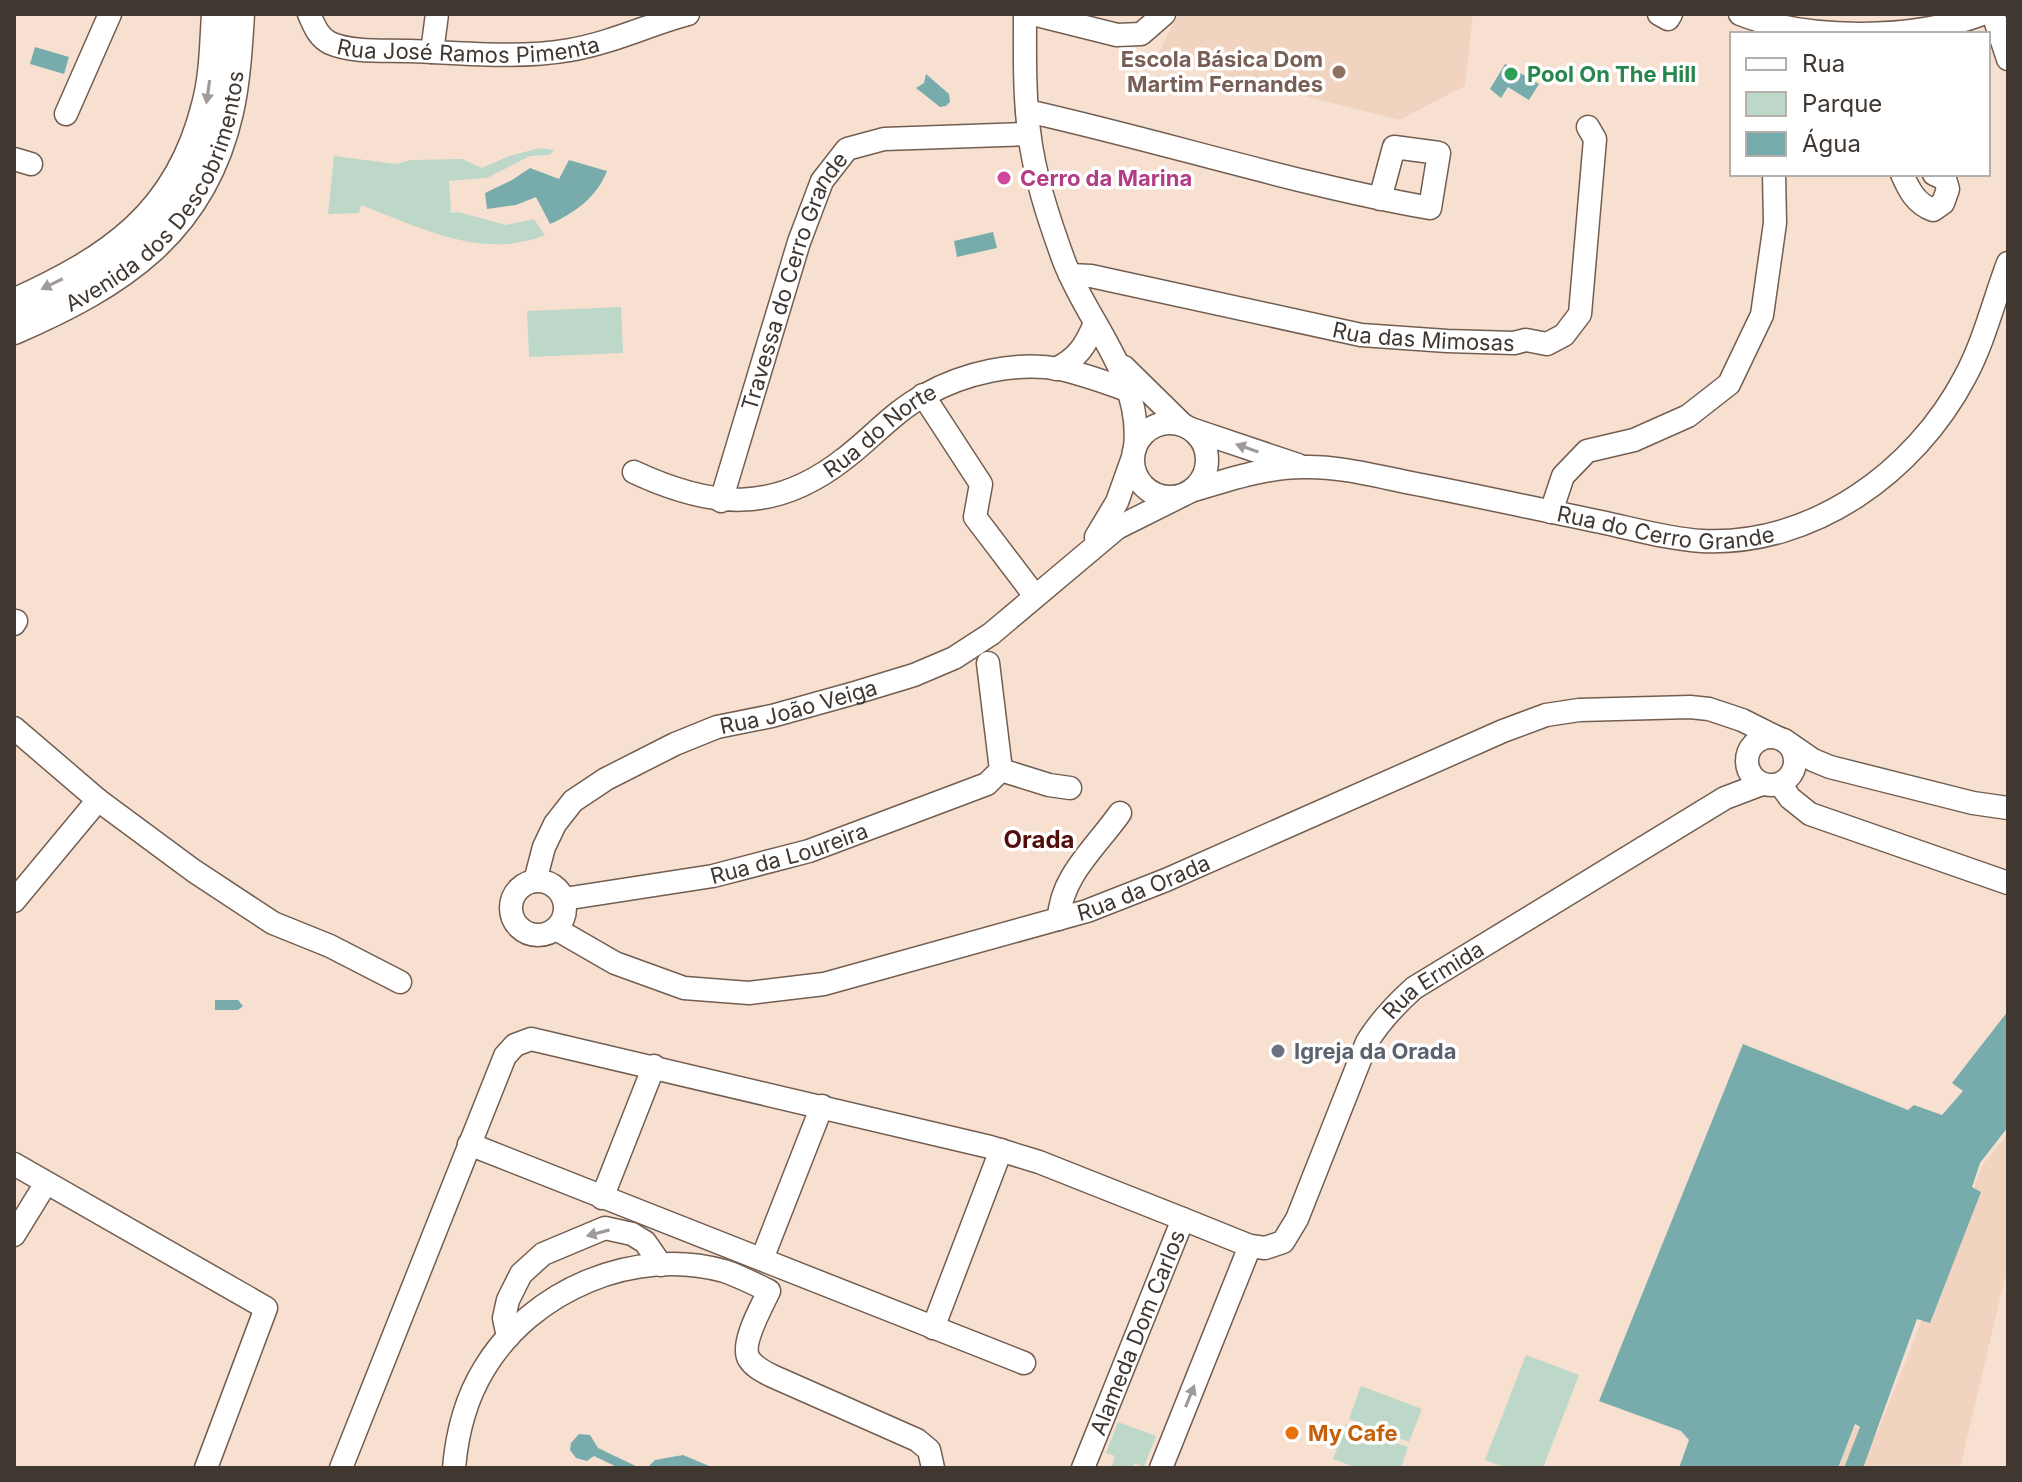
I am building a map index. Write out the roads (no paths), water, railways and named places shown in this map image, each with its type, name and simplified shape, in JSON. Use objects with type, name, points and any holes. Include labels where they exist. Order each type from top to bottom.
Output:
[{"type":"main road","name":"Avenida dos Descobrimentos","points":[[14,303],[90,266],[134,233],[169,193],[193,149],[207,103],[216,14]]},
{"type":"main road","name":"Avenida dos Descobrimentos","points":[[14,330],[108,284],[158,244],[190,205],[217,156],[230,110],[240,14]]},
{"type":"street","points":[[66,114],[110,14]]},
{"type":"street","name":"Rua José Ramos Pimenta","points":[[309,14],[318,34],[331,43],[362,49],[520,54],[568,50],[601,43],[658,18],[688,14]]},
{"type":"street","points":[[432,52],[437,14]]},
{"type":"street","points":[[1025,14],[1029,134],[1043,194],[1070,275],[1115,356],[1130,391],[1135,411],[1137,479],[1151,493],[1171,498],[1186,494],[1200,483],[1207,460],[1200,438],[1136,381],[1115,356]]},
{"type":"street","points":[[1033,14],[1117,35],[1141,34],[1164,14]]},
{"type":"street","points":[[1659,14],[1668,19],[1671,14]]},
{"type":"street","points":[[1880,32],[1928,30],[1982,14]]},
{"type":"street","points":[[1993,14],[2008,59]]},
{"type":"street","points":[[1747,22],[1832,32]]},
{"type":"street","points":[[1027,111],[1380,199]]},
{"type":"street","name":"Rua das Mimosas","points":[[1070,275],[1091,276],[1361,335],[1447,341],[1514,343],[1526,340],[1547,344],[1564,335],[1580,314],[1595,139],[1588,127]]},
{"type":"street","name":"Travessa do Cerro Grande","points":[[721,501],[799,242],[822,181],[847,149],[884,139],[1029,134]]},
{"type":"street","points":[[1551,512],[1563,476],[1587,451],[1634,440],[1688,416],[1729,384],[1762,315],[1775,223],[1774,176]]},
{"type":"street","points":[[1906,177],[1914,197],[1933,210],[1943,203],[1948,189],[1945,179],[1938,176]]},
{"type":"street","name":"Rua do Cerro Grande","points":[[1088,550],[1117,528],[1186,494],[1266,471],[1303,467],[1351,472],[1701,541],[1746,539],[1780,532],[1818,518],[1865,493],[1901,461],[1933,425],[1965,376],[2008,263]]},
{"type":"street","points":[[1056,369],[1081,352],[1092,318],[1115,291],[1128,286]]},
{"type":"street","name":"Rua do Norte","points":[[634,472],[670,489],[721,501],[766,499],[810,482],[844,460],[923,395],[967,376],[1013,368],[1056,369],[1130,391]]},
{"type":"street","points":[[923,395],[981,484],[975,517],[1035,596]]},
{"type":"street","points":[[1088,550],[1117,502],[1140,437],[1160,424],[1187,427],[1303,467]]},
{"type":"street","name":"Rua João Veiga","points":[[535,881],[544,847],[555,824],[573,801],[606,779],[675,744],[717,727],[772,716],[858,692],[941,664],[991,634],[1088,550]]},
{"type":"street","points":[[988,663],[1001,770],[1070,788]]},
{"type":"street","name":"Rua da Orada","points":[[556,929],[604,957],[684,988],[749,993],[824,984],[1059,919],[1166,880],[1503,731],[1546,715],[1579,710],[1690,707],[1742,720],[1830,767]]},
{"type":"street","points":[[1723,715],[1737,723],[1746,736],[1750,774],[1778,780],[1803,811],[2008,883]]},
{"type":"street","points":[[14,728],[98,800],[194,871],[262,916],[400,982]]},
{"type":"street","points":[[1725,798],[1741,779],[1748,755],[1757,742],[1780,739],[1795,755],[1796,764],[1778,780]]},
{"type":"street","points":[[1725,798],[1817,767],[1830,767],[1973,803],[2008,808]]},
{"type":"street","name":"Rua da Loureira","points":[[564,899],[713,876],[809,851],[987,784],[1001,770]]},
{"type":"street","name":"Rua Ermida","points":[[1250,1246],[1265,1248],[1283,1242],[1297,1219],[1367,1042],[1396,1004],[1414,988],[1725,798]]},
{"type":"street","points":[[14,901],[98,800]]},
{"type":"street","points":[[1059,919],[1059,903],[1066,884],[1120,813]]},
{"type":"street","points":[[528,883],[550,883],[564,899],[565,915],[556,929],[542,935],[527,933],[512,915],[516,892],[528,883]]},
{"type":"street","points":[[341,1468],[505,1056],[515,1045],[531,1039],[1001,1150],[1183,1219]]},
{"type":"street","points":[[602,1198],[654,1066]]},
{"type":"street","points":[[762,1259],[822,1106]]},
{"type":"street","points":[[469,1144],[1024,1363]]},
{"type":"street","points":[[933,1328],[1001,1150]]},
{"type":"street","points":[[14,1164],[266,1308],[206,1468]]},
{"type":"street","points":[[14,1235],[46,1183]]},
{"type":"street","name":"Alameda Dom Carlos","points":[[1083,1468],[1183,1219],[1250,1246]]},
{"type":"street","points":[[508,1337],[504,1318],[508,1300],[521,1274],[543,1254],[605,1228],[632,1234],[645,1242],[661,1265]]},
{"type":"street","points":[[1161,1468],[1250,1246]]},
{"type":"street","points":[[454,1468],[458,1433],[468,1401],[484,1368],[524,1321],[571,1288],[600,1276],[661,1265],[723,1271],[769,1291],[746,1346],[747,1357],[770,1375],[917,1440],[929,1450],[933,1468]]},
{"type":"water","points":[[35,47],[69,57],[64,74],[30,64]]},
{"type":"water","name":"Pool On The Hill","points":[[1505,64],[1539,84],[1529,100],[1508,87],[1501,98],[1490,89]]},
{"type":"water","points":[[926,74],[949,94],[950,102],[946,106],[940,107],[916,88],[924,83]]},
{"type":"water","points":[[569,160],[607,171],[591,196],[568,215],[550,224],[536,197],[516,205],[487,209],[485,193],[530,168],[559,179]]},
{"type":"water","points":[[993,232],[997,248],[957,257],[954,241]]},
{"type":"water","points":[[215,1000],[238,1000],[243,1006],[238,1010],[215,1010]]},
{"type":"water","points":[[2008,1011],[2008,1127],[1980,1163],[1972,1187],[1981,1192],[1930,1323],[1917,1319],[1863,1468],[1844,1468],[1860,1427],[1855,1424],[1838,1468],[1679,1468],[1689,1440],[1681,1431],[1599,1401],[1743,1044],[1908,1110],[1914,1105],[1942,1115],[1963,1091],[1952,1083]]},
{"type":"water","points":[[579,1434],[590,1435],[598,1448],[640,1468],[619,1468],[594,1456],[587,1461],[576,1458],[570,1450],[571,1443]]},
{"type":"water","points":[[683,1455],[714,1468],[647,1468],[655,1460]]},
{"type":"place","name":"Escola Básica Dom Martim Fernandes","points":[[1339,72]]},
{"type":"place","name":"Pool On The Hill","points":[[1511,74]]},
{"type":"place","name":"Cerro da Marina","points":[[1004,178]]},
{"type":"place","name":"Igreja da Orada","points":[[1278,1051]]},
{"type":"place","name":"My Cafe","points":[[1292,1433]]},
{"type":"district","name":"Orada","points":[[1039,840]]}]
